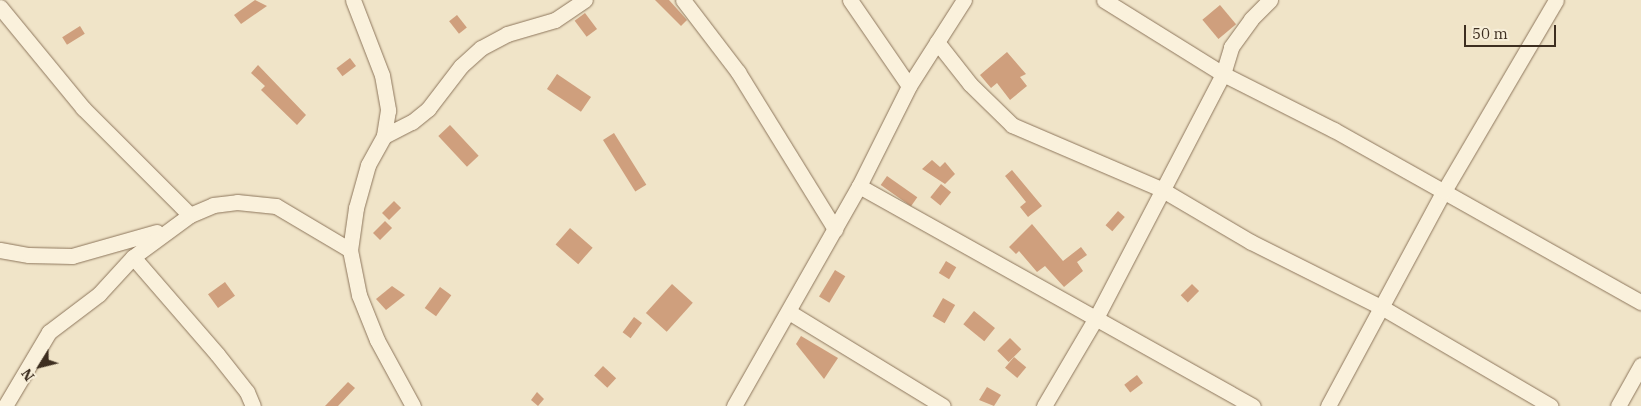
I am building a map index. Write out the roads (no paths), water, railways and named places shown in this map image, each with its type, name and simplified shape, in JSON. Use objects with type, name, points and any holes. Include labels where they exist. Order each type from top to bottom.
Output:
[{"type":"street","points":[[353,0],[382,75],[388,110],[384,136],[368,165],[356,208],[350,250],[359,295],[377,340],[413,406]]},
{"type":"street","points":[[384,136],[412,122],[428,109],[460,66],[481,48],[507,34],[555,20],[585,0]]},
{"type":"street","points":[[683,0],[738,72],[835,230]]},
{"type":"street","points":[[850,0],[909,86]]},
{"type":"street","points":[[734,406],[835,230],[909,86],[964,0]]},
{"type":"street","points":[[1104,0],[1223,74],[1444,191],[1641,302]]},
{"type":"street","points":[[1044,406],[1097,316],[1161,189],[1223,74],[1231,47],[1251,19],[1270,0]]},
{"type":"street","points":[[1328,406],[1383,308],[1444,191],[1556,0]]},
{"type":"street","points":[[0,7],[82,108],[190,215]]},
{"type":"street","points":[[938,42],[970,84],[1012,125],[1161,189],[1251,242],[1383,308],[1551,406]]},
{"type":"street","points":[[858,186],[1097,316],[1253,406]]},
{"type":"street","points":[[5,406],[49,332],[99,294],[133,257],[167,229],[190,215],[213,205],[237,202],[276,206],[350,250]]},
{"type":"street","points":[[0,250],[29,255],[72,256],[122,244],[167,229]]},
{"type":"street","points":[[133,257],[217,354],[247,392],[253,406]]},
{"type":"street","points":[[789,312],[943,406]]},
{"type":"street","points":[[1618,406],[1641,365]]}]
